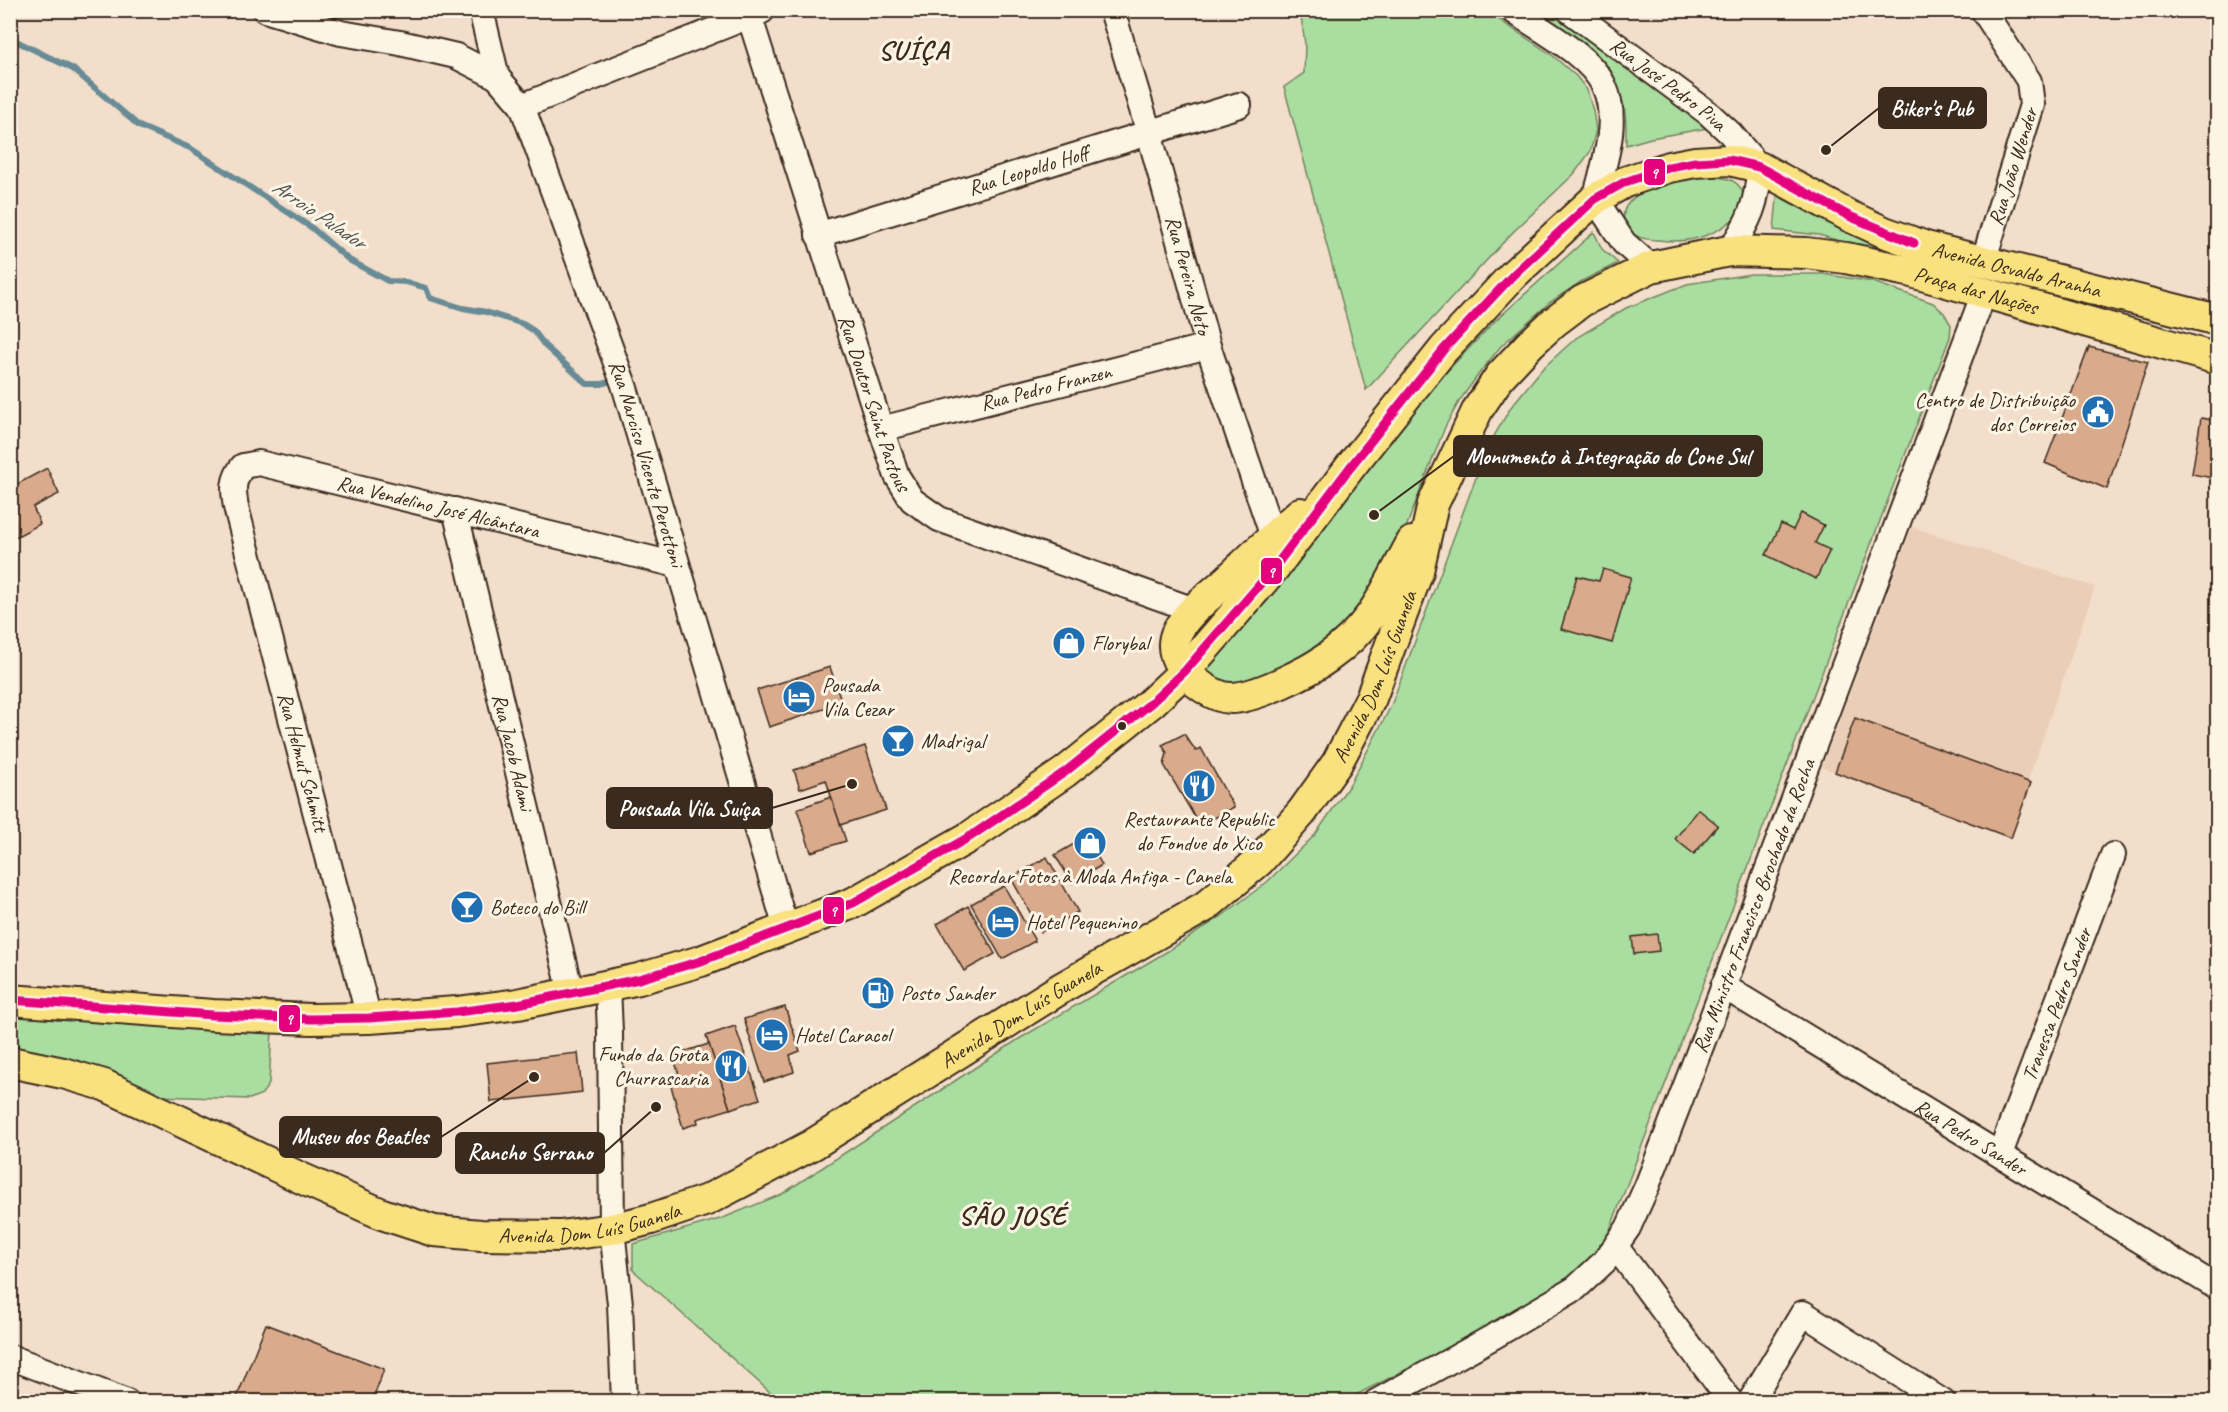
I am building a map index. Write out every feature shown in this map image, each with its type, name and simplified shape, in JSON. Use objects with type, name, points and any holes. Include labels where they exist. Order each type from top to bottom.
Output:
[{"type":"main road","points":[[10,1000],[311,1019],[458,1012],[518,1004],[639,980],[701,961],[854,903],[971,836],[1065,772],[1151,703],[1185,671],[1274,568],[1349,469],[1452,341],[1514,274],[1595,199],[1625,182],[1669,166],[1729,160],[1759,167]]},
{"type":"main road","name":"Avenida Osvaldo Aranha","points":[[1759,167],[1849,216],[1926,247],[2121,294],[2217,320]]},
{"type":"main road","name":"Avenida Dom Luís Guanela","points":[[10,1062],[63,1072],[104,1085],[313,1184],[382,1214],[434,1230],[481,1235],[549,1236],[612,1229],[707,1200],[796,1154],[1063,987],[1206,906],[1259,861],[1302,812],[1337,762],[1371,698],[1418,571],[1433,504],[1479,409],[1500,375],[1554,322],[1582,301],[1651,267],[1729,251]]},
{"type":"main road","name":"Praça das Nações","points":[[1729,251],[1806,253],[1846,258],[1908,271],[2217,359]]},
{"type":"main road","points":[[2175,346],[2217,350]]},
{"type":"main road","points":[[1349,469],[1272,537],[1194,610],[1178,629],[1174,644],[1176,658],[1185,671],[1213,694],[1231,698],[1259,692],[1326,659],[1360,631],[1377,609],[1433,504]]},
{"type":"street","points":[[264,10],[341,33],[456,56],[497,76]]},
{"type":"street","name":"Rua Narciso Vicente Perottoni","points":[[481,10],[497,76],[522,106],[624,385],[786,928]]},
{"type":"street","name":"Rua Pereira Neto","points":[[1112,10],[1208,346],[1272,537]]},
{"type":"street","name":"Rua José Pedro Piva","points":[[1512,10],[1573,52],[1591,67],[1604,86],[1610,107],[1610,127],[1606,159],[1595,199]]},
{"type":"street","name":"Rua José Pedro Piva","points":[[1569,10],[1707,112],[1730,133],[1759,167]]},
{"type":"street","name":"Rua João Wender","points":[[1983,10],[2029,81],[2032,105],[1983,262]]},
{"type":"street","points":[[522,106],[756,13]]},
{"type":"street","name":"Rua Doutor Saint Pastous","points":[[756,13],[818,235],[897,476],[912,500],[939,519],[1194,610]]},
{"type":"street","name":"Rua Leopoldo Hoff","points":[[818,235],[1239,105]]},
{"type":"street","points":[[1729,251],[1748,222],[1755,205],[1759,167]]},
{"type":"street","points":[[1595,199],[1624,243],[1651,267]]},
{"type":"street","name":"Rua Ministro Francisco Brochado da Rocha","points":[[1376,1401],[1558,1299],[1589,1278],[1616,1247],[1628,1228],[1647,1186],[1984,292]]},
{"type":"street","name":"Rua Pedro Franzen","points":[[881,429],[1208,346]]},
{"type":"street","name":"Rua Vendelino José Alcântara","points":[[236,507],[233,490],[235,477],[243,466],[259,463],[677,565]]},
{"type":"street","name":"Rua Helmut Schmitt","points":[[236,507],[369,1018]]},
{"type":"street","name":"Rua Jacob Adami","points":[[455,510],[571,993]]},
{"type":"street","name":"Travessa Pedro Sander","points":[[2000,1154],[2113,855]]},
{"type":"street","points":[[608,986],[612,1229],[620,1304],[624,1401]]},
{"type":"street","name":"Rua Pedro Sander","points":[[1723,986],[2217,1288]]},
{"type":"street","points":[[1616,1247],[1731,1401]]},
{"type":"street","points":[[1750,1401],[1803,1313],[1936,1400]]},
{"type":"street","points":[[10,1357],[127,1401]]},
{"type":"shaded area","points":[[1912,527],[2095,587],[2009,835],[1822,767]]},
{"type":"green space","points":[[1300,10],[1486,11],[1552,55],[1576,76],[1587,90],[1593,111],[1596,130],[1590,152],[1574,174],[1513,232],[1366,390],[1284,87],[1304,73],[1305,44]]},
{"type":"green space","points":[[1530,11],[1548,11],[1708,128],[1626,145],[1624,105],[1616,84],[1607,70],[1585,47]]},
{"type":"green space","points":[[1699,176],[1727,179],[1740,188],[1744,197],[1743,204],[1740,211],[1728,223],[1695,239],[1670,241],[1638,237],[1629,230],[1624,217],[1626,206],[1634,197],[1646,190],[1676,180]]},
{"type":"green space","points":[[1778,188],[2056,290],[2054,297],[1969,278],[1819,235],[1774,230]]},
{"type":"green space","points":[[1594,232],[1602,249],[1618,263],[1582,281],[1549,303],[1501,346],[1481,371],[1460,400],[1445,427],[1398,548],[1385,575],[1340,630],[1293,663],[1265,676],[1238,684],[1223,685],[1202,673],[1268,600],[1345,496],[1430,389],[1495,321]]},
{"type":"green space","points":[[1751,274],[1823,274],[1873,282],[1933,303],[1944,313],[1951,325],[1950,337],[1604,1245],[1570,1287],[1344,1401],[781,1402],[633,1270],[633,1244],[723,1218],[782,1194],[1019,1039],[1168,951],[1222,916],[1267,882],[1315,835],[1350,784],[1391,706],[1487,448],[1511,407],[1542,369],[1576,338],[1626,308],[1687,284]]},
{"type":"green space","points":[[48,1014],[272,1030],[269,1084],[262,1094],[250,1099],[157,1096],[11,1049],[10,1015]]},
{"type":"building","name":"Centro de Distribuição dos Correios","points":[[2089,347],[2148,362],[2107,489],[2045,463]]},
{"type":"building","points":[[2201,418],[2218,421],[2218,479],[2192,474]]},
{"type":"building","points":[[47,468],[59,494],[33,507],[40,524],[10,540],[10,488]]},
{"type":"building","points":[[1801,513],[1824,525],[1815,543],[1830,550],[1816,579],[1766,555],[1781,524],[1793,530]]},
{"type":"building","points":[[1603,569],[1631,577],[1612,643],[1561,629],[1577,576],[1599,581]]},
{"type":"building","name":"Pousada Vila Cezar","points":[[830,667],[842,703],[769,727],[757,690]]},
{"type":"building","points":[[1855,718],[2031,783],[2011,838],[1835,772]]},
{"type":"building","name":"Restaurante Republic do Fondue do Xico","points":[[1184,734],[1196,751],[1201,748],[1234,807],[1200,826],[1164,765],[1167,753],[1162,745]]},
{"type":"building","points":[[865,746],[886,810],[840,825],[826,780],[800,789],[794,770]]},
{"type":"building","points":[[831,797],[846,841],[811,852],[797,809]]},
{"type":"building","points":[[1698,809],[1718,825],[1694,854],[1675,839]]},
{"type":"building","points":[[1086,837],[1102,865],[1072,883],[1055,855]]},
{"type":"building","points":[[1047,857],[1078,912],[1041,932],[1011,878]]},
{"type":"building","name":"Hotel Pequenino","points":[[1004,886],[1035,941],[1002,959],[971,904]]},
{"type":"building","points":[[968,906],[995,954],[964,971],[937,924]]},
{"type":"building","points":[[1657,934],[1659,951],[1634,954],[1632,937]]},
{"type":"building","name":"Hotel Caracol","points":[[785,1007],[800,1051],[790,1055],[794,1072],[764,1082],[744,1019]]},
{"type":"building","points":[[735,1026],[760,1099],[730,1109],[706,1036]]},
{"type":"building","points":[[709,1044],[730,1109],[697,1119],[698,1123],[683,1128],[669,1079],[679,1075],[673,1055]]},
{"type":"building","points":[[578,1053],[582,1092],[491,1102],[487,1063]]},
{"type":"building","points":[[266,1324],[384,1369],[372,1402],[235,1402]]},
{"type":"waterway","name":"Arroio Pulador","points":[[10,38],[73,69],[139,126],[190,148],[312,228],[349,260],[388,281],[406,282],[426,288],[430,298],[523,324],[534,331],[545,346],[587,384],[602,384],[614,380]]},
{"type":"transit line","name":"9","points":[[10,1000],[213,1015],[311,1019],[457,1012],[518,1004],[639,979],[701,961],[853,903],[971,836],[1065,772],[1151,703],[1185,671],[1274,568],[1444,349],[1514,274],[1595,199],[1625,182],[1669,167],[1695,162],[1729,160],[1759,167],[1849,216],[1914,243]]},
{"type":"place","name":"Biker's Pub","points":[[1826,150]]},
{"type":"place","name":"Centro de Distribuição dos Correios","points":[[2098,412]]},
{"type":"place","name":"Monumento à Integração do Cone Sul","points":[[1374,515]]},
{"type":"place","name":"Florybal","points":[[1069,643]]},
{"type":"place","name":"Pousada Vila Cezar","points":[[799,697]]},
{"type":"place","name":"Madrigal","points":[[898,741]]},
{"type":"place","name":"Pousada Vila Suíça","points":[[852,784]]},
{"type":"place","name":"Restaurante Republic do Fondue do Xico","points":[[1199,786]]},
{"type":"place","name":"Recordar Fotos à Moda Antiga - Canela","points":[[1090,843]]},
{"type":"place","name":"Boteco do Bill","points":[[467,907]]},
{"type":"place","name":"Hotel Pequenino","points":[[1003,922]]},
{"type":"place","name":"Posto Sander","points":[[878,993]]},
{"type":"place","name":"Hotel Caracol","points":[[772,1035]]},
{"type":"place","name":"Fundo da Grota Churrascaria","points":[[731,1066]]},
{"type":"place","name":"Museu dos Beatles","points":[[534,1077]]},
{"type":"place","name":"Rancho Serrano","points":[[656,1107]]},
{"type":"district","name":"SUÍÇA","points":[[914,50]]},
{"type":"district","name":"SÃO JOSÉ","points":[[1013,1215]]}]
